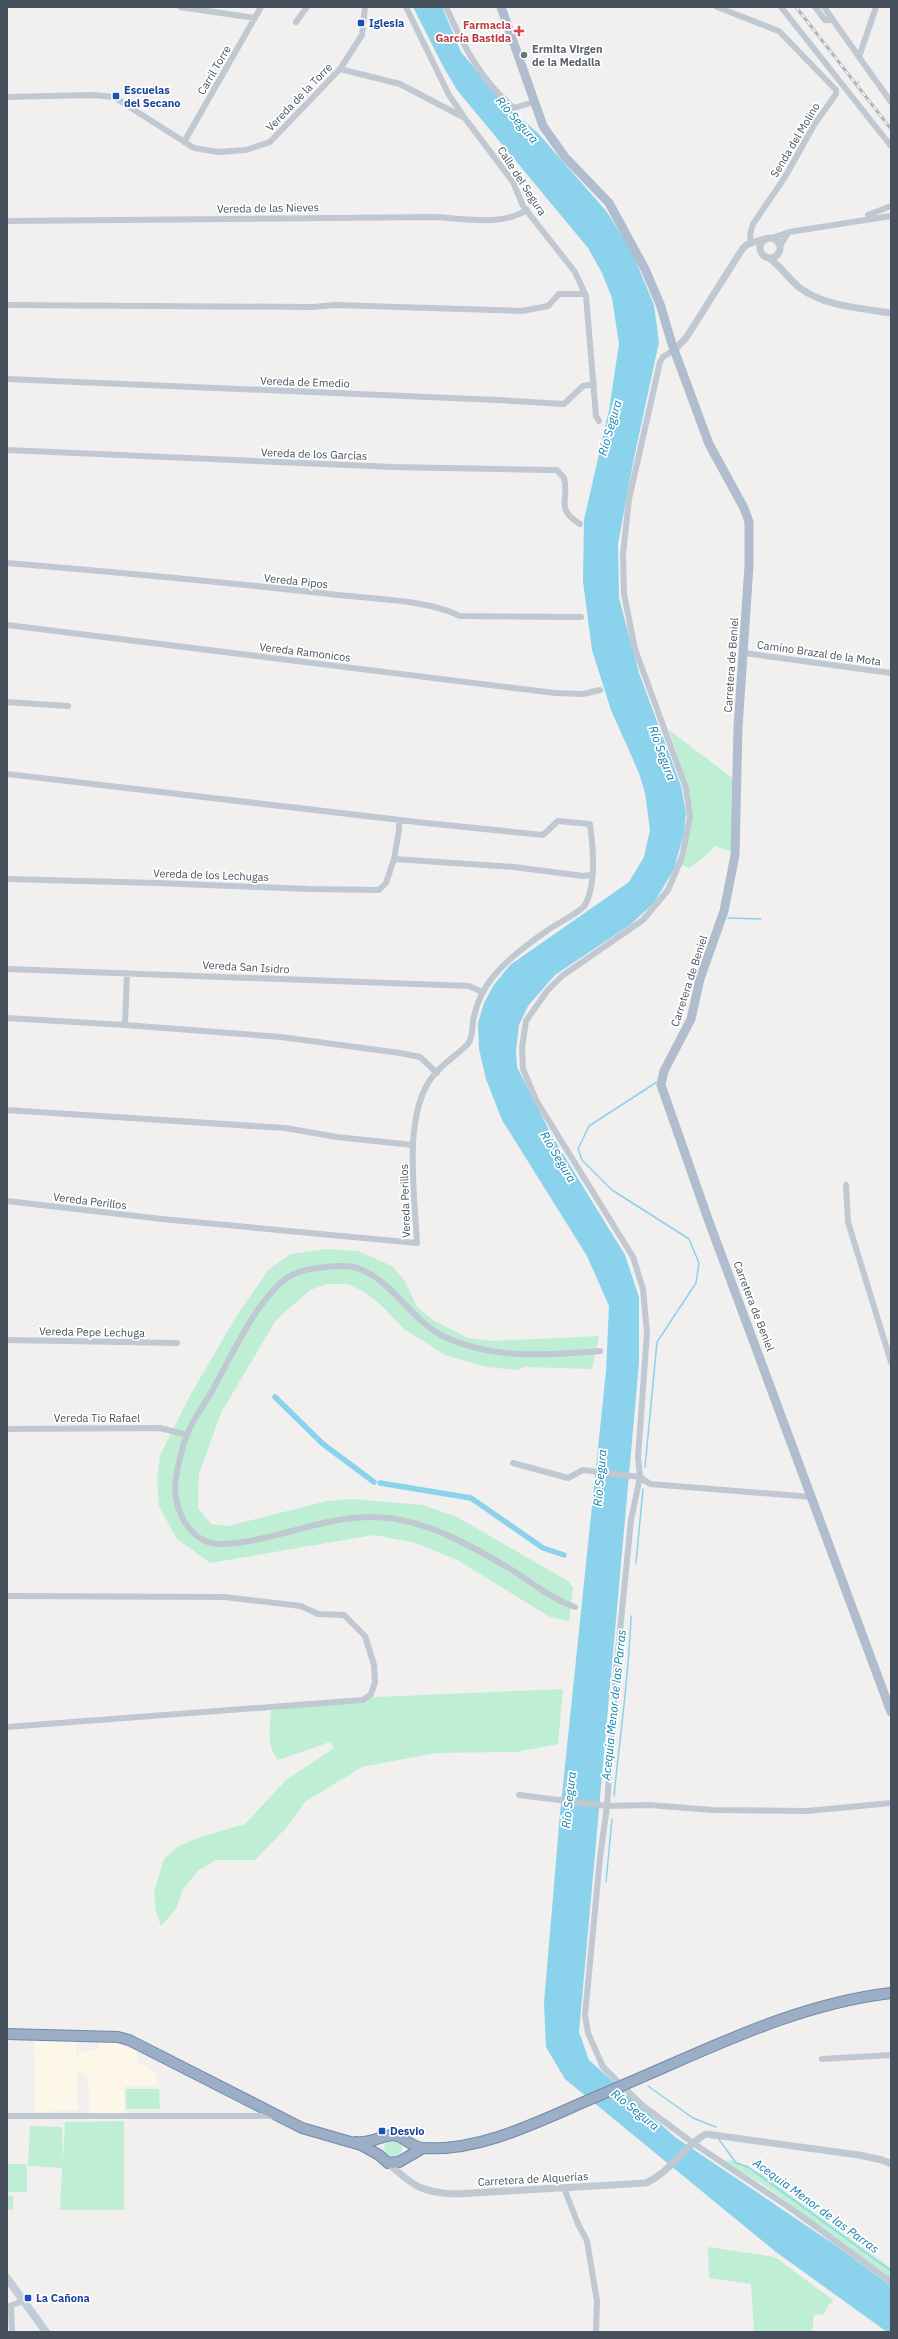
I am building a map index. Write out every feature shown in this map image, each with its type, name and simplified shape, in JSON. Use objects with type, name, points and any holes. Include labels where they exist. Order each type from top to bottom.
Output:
[{"type":"highway","points":[[7,2034],[98,2035],[129,2040],[302,2128],[361,2145],[379,2155],[388,2163],[396,2164],[423,2148],[463,2144],[507,2134],[772,2022],[846,2000],[891,1993]]},
{"type":"highway","points":[[346,2141],[361,2143],[396,2135],[406,2142],[423,2148]]},
{"type":"highway","points":[[379,2155],[378,2146],[383,2138]]},
{"type":"highway","points":[[404,2159],[408,2150],[406,2142]]},
{"type":"main road","name":"Carretera de Beniel","points":[[501,7],[543,126],[552,141],[604,198],[618,217],[656,292],[674,350],[709,444],[748,517],[750,551],[738,727],[737,839],[727,902],[700,979],[691,1019],[664,1071],[661,1085],[708,1219],[891,1712]]},
{"type":"main road","points":[[7,2278],[46,2332]]},
{"type":"street","points":[[180,7],[255,18]]},
{"type":"street","name":"Carril Torre","points":[[184,142],[261,7]]},
{"type":"street","points":[[296,22],[307,7]]},
{"type":"street","name":"Vereda de la Torre","points":[[7,97],[94,95],[114,97],[194,148],[218,152],[246,150],[270,142],[340,69],[362,35],[365,7]]},
{"type":"street","name":"Calle del Segura","points":[[406,7],[449,94],[464,117],[513,182],[527,210],[575,272],[585,294],[596,416],[599,421]]},
{"type":"street","points":[[446,7],[477,69],[495,91],[514,108],[534,102]]},
{"type":"street","name":"Senda del Molino","points":[[717,7],[779,31],[836,90],[836,94],[805,138],[785,177],[753,224],[750,234],[751,243]]},
{"type":"street","points":[[780,7],[891,146]]},
{"type":"street","points":[[815,7],[825,20],[833,20]]},
{"type":"street","points":[[824,7],[891,102]]},
{"type":"street","points":[[859,57],[876,7]]},
{"type":"street","points":[[340,69],[400,84],[464,117]]},
{"type":"street","points":[[859,219],[891,206]]},
{"type":"street","name":"Vereda de las Nieves","points":[[7,221],[433,217],[500,220],[517,216],[527,210]]},
{"type":"street","points":[[891,216],[859,219],[789,232],[751,243],[740,251],[686,338],[674,350],[663,357],[660,362],[629,499],[623,554],[624,594],[635,649],[686,788],[690,817],[682,857],[668,890],[643,920],[562,976],[547,991],[526,1021],[522,1048],[523,1069],[536,1100],[632,1257],[643,1289],[647,1333],[638,1457],[640,1477],[631,1520],[616,1671],[607,1806],[586,1988],[585,2015],[588,2033],[603,2067],[642,2105],[693,2143],[796,2212],[891,2282]]},
{"type":"street","points":[[753,224],[754,236],[777,241],[780,250],[782,269]]},
{"type":"street","points":[[769,258],[775,257],[789,232]]},
{"type":"street","points":[[760,250],[763,241],[767,239]]},
{"type":"street","points":[[751,243],[760,250],[763,256],[769,258],[799,286],[818,298],[844,305],[891,313]]},
{"type":"street","points":[[7,305],[313,307],[335,305],[522,311],[548,306],[559,294],[585,294]]},
{"type":"street","name":"Vereda de Emedio","points":[[7,379],[497,400],[558,404],[569,401],[583,386],[594,384]]},
{"type":"street","name":"Vereda de los Garcías","points":[[7,450],[393,467],[557,470],[564,478],[564,507],[570,517],[580,524]]},
{"type":"street","name":"Vereda Pipos","points":[[7,563],[173,577],[400,602],[443,608],[460,616],[581,618]]},
{"type":"street","name":"Vereda Ramonicos","points":[[7,626],[555,693],[583,694],[600,690]]},
{"type":"street","name":"Camino Brazal de la Mota","points":[[744,653],[891,673]]},
{"type":"street","points":[[7,702],[68,706]]},
{"type":"street","points":[[7,774],[399,820],[543,835],[558,821],[590,824],[592,875],[394,859]]},
{"type":"street","name":"Vereda de los Lechugas","points":[[7,879],[379,890],[386,883],[394,859],[400,830],[399,820]]},
{"type":"street","name":"Vereda Perillos","points":[[7,1201],[162,1219],[417,1243],[413,1145],[416,1114],[422,1094],[430,1079],[470,1041],[475,1013],[482,992],[492,978],[511,959],[547,930],[585,906],[590,892],[592,875]]},
{"type":"street","name":"Vereda San Isidro","points":[[7,969],[469,986],[482,992]]},
{"type":"street","points":[[124,1025],[127,973]]},
{"type":"street","points":[[7,1018],[282,1037],[420,1057],[437,1073]]},
{"type":"street","points":[[7,1110],[285,1128],[337,1137],[413,1145]]},
{"type":"street","points":[[846,1185],[848,1222],[891,1362]]},
{"type":"street","points":[[575,1607],[562,1603],[509,1569],[452,1537],[415,1523],[374,1517],[332,1519],[259,1538],[221,1544],[201,1539],[190,1529],[178,1510],[175,1486],[187,1435],[261,1306],[285,1279],[314,1268],[339,1266],[358,1268],[382,1281],[428,1327],[468,1347],[497,1353],[542,1355],[600,1351]]},
{"type":"street","name":"Vereda Pepe Lechuga","points":[[7,1340],[177,1343]]},
{"type":"street","name":"Vereda Tio Rafael","points":[[7,1428],[160,1428],[187,1435]]},
{"type":"street","points":[[513,1463],[568,1478],[583,1470],[640,1477],[650,1484],[812,1497]]},
{"type":"street","points":[[7,1596],[225,1598],[301,1606],[318,1614],[344,1615],[365,1636],[374,1665],[376,1682],[371,1694],[363,1700],[7,1727]]},
{"type":"street","points":[[519,1795],[554,1801],[607,1806],[649,1805],[712,1810],[807,1811],[891,1803]]},
{"type":"street","points":[[822,2059],[891,2055]]},
{"type":"street","points":[[7,2116],[278,2116]]},
{"type":"street","name":"Carretera de Alquerías","points":[[388,2163],[400,2176],[421,2188],[442,2193],[646,2183],[656,2179],[693,2143],[706,2134],[859,2155],[882,2160],[891,2164]]},
{"type":"street","points":[[400,2176],[404,2159]]},
{"type":"street","points":[[564,2188],[578,2224],[587,2241],[597,2301],[596,2332]]},
{"type":"street","points":[[12,2332],[9,2306],[23,2301]]},
{"type":"shaded area","points":[[34,2041],[76,2042],[77,2060],[79,2052],[99,2049],[99,2041],[118,2044],[137,2051],[137,2062],[155,2072],[157,2086],[123,2086],[125,2113],[90,2113],[88,2076],[77,2071],[78,2110],[35,2112]]},
{"type":"green space","points":[[669,730],[735,780],[732,852],[715,846],[709,853],[689,868],[682,865],[690,793]]},
{"type":"green space","points":[[326,1249],[358,1251],[392,1266],[405,1281],[417,1307],[433,1320],[468,1338],[491,1341],[599,1336],[592,1369],[526,1367],[517,1370],[486,1367],[445,1355],[404,1329],[381,1305],[364,1292],[348,1284],[327,1284],[310,1290],[276,1320],[221,1413],[199,1474],[198,1508],[211,1524],[229,1526],[327,1501],[351,1499],[423,1505],[457,1517],[568,1581],[573,1587],[569,1621],[550,1617],[459,1561],[416,1543],[374,1535],[210,1563],[176,1538],[159,1506],[157,1479],[160,1455],[192,1392],[236,1317],[268,1270],[291,1254]]},
{"type":"green space","points":[[563,1689],[558,1744],[516,1752],[436,1753],[362,1767],[305,1802],[286,1828],[255,1860],[216,1860],[198,1871],[183,1889],[176,1909],[161,1926],[156,1912],[154,1892],[164,1859],[177,1847],[197,1838],[245,1824],[286,1780],[334,1748],[330,1742],[278,1760],[274,1755],[270,1743],[271,1710],[375,1697]]},
{"type":"green space","points":[[126,2089],[159,2089],[160,2109],[126,2109]]},
{"type":"green space","points":[[124,2121],[124,2210],[60,2210],[62,2168],[28,2166],[30,2126],[62,2127],[63,2159],[65,2122]]},
{"type":"green space","points":[[393,2139],[397,2140],[401,2144],[401,2152],[397,2156],[393,2157],[389,2156],[385,2152],[384,2148],[385,2144],[389,2140]]},
{"type":"green space","points":[[721,2160],[736,2161],[760,2173],[891,2268],[891,2280],[764,2185]]},
{"type":"green space","points":[[7,2164],[27,2164],[27,2192],[7,2192]]},
{"type":"green space","points":[[7,2195],[13,2196],[13,2210],[7,2210]]},
{"type":"green space","points":[[708,2247],[775,2257],[833,2300],[832,2303],[829,2304],[824,2314],[814,2315],[812,2332],[754,2332],[751,2284],[709,2278]]},
{"type":"water","name":"Río Segura","points":[[413,7],[442,7],[461,52],[509,109],[537,132],[607,212],[632,252],[654,305],[659,342],[634,458],[618,544],[619,598],[639,673],[681,786],[686,813],[684,833],[674,869],[654,903],[630,925],[555,975],[528,1006],[519,1025],[516,1051],[517,1067],[552,1136],[625,1255],[639,1297],[639,1363],[579,2032],[589,2060],[675,2137],[838,2247],[891,2286],[891,2332],[887,2332],[776,2252],[565,2079],[546,2047],[544,2003],[560,1814],[606,1371],[609,1306],[587,1256],[502,1120],[486,1079],[479,1049],[478,1023],[484,1003],[493,986],[510,965],[629,882],[644,857],[650,830],[645,793],[639,773],[611,710],[592,650],[583,581],[584,520],[609,410],[619,344],[612,298],[602,273],[588,248],[457,90]]},
{"type":"waterway","name":"Acequia Menor de las Parras","points":[[728,918],[761,919]]},
{"type":"waterway","name":"Acequia Menor de las Parras","points":[[645,1467],[657,1342],[696,1283],[699,1263],[689,1239],[612,1190],[582,1160],[578,1149],[589,1126],[657,1082]]},
{"type":"waterway","points":[[275,1397],[323,1444],[374,1482]]},
{"type":"waterway","points":[[380,1483],[471,1498],[543,1548],[564,1555]]},
{"type":"waterway","name":"Acequia Menor de las Parras","points":[[636,1563],[643,1489]]},
{"type":"waterway","name":"Acequia Menor de las Parras","points":[[614,1796],[626,1683],[631,1616]]},
{"type":"waterway","name":"Acequia Menor de las Parras","points":[[606,1882],[612,1819]]},
{"type":"waterway","name":"Acequia Menor de las Parras","points":[[648,2086],[693,2118],[716,2127]]},
{"type":"waterway","name":"Acequia Menor de las Parras","points":[[718,2138],[736,2163],[748,2167],[891,2271]]},
{"type":"railway","points":[[796,7],[891,129]]},
{"type":"place","name":"Iglesia","points":[[361,23]]},
{"type":"place","name":"Farmacia García Bastida","points":[[519,31]]},
{"type":"place","name":"Ermita Virgen de la Medalla","points":[[524,55]]},
{"type":"place","name":"Escuelas del Secano","points":[[116,96]]},
{"type":"place","name":"Desvio","points":[[382,2131]]},
{"type":"place","name":"La Cañona","points":[[28,2298]]}]
